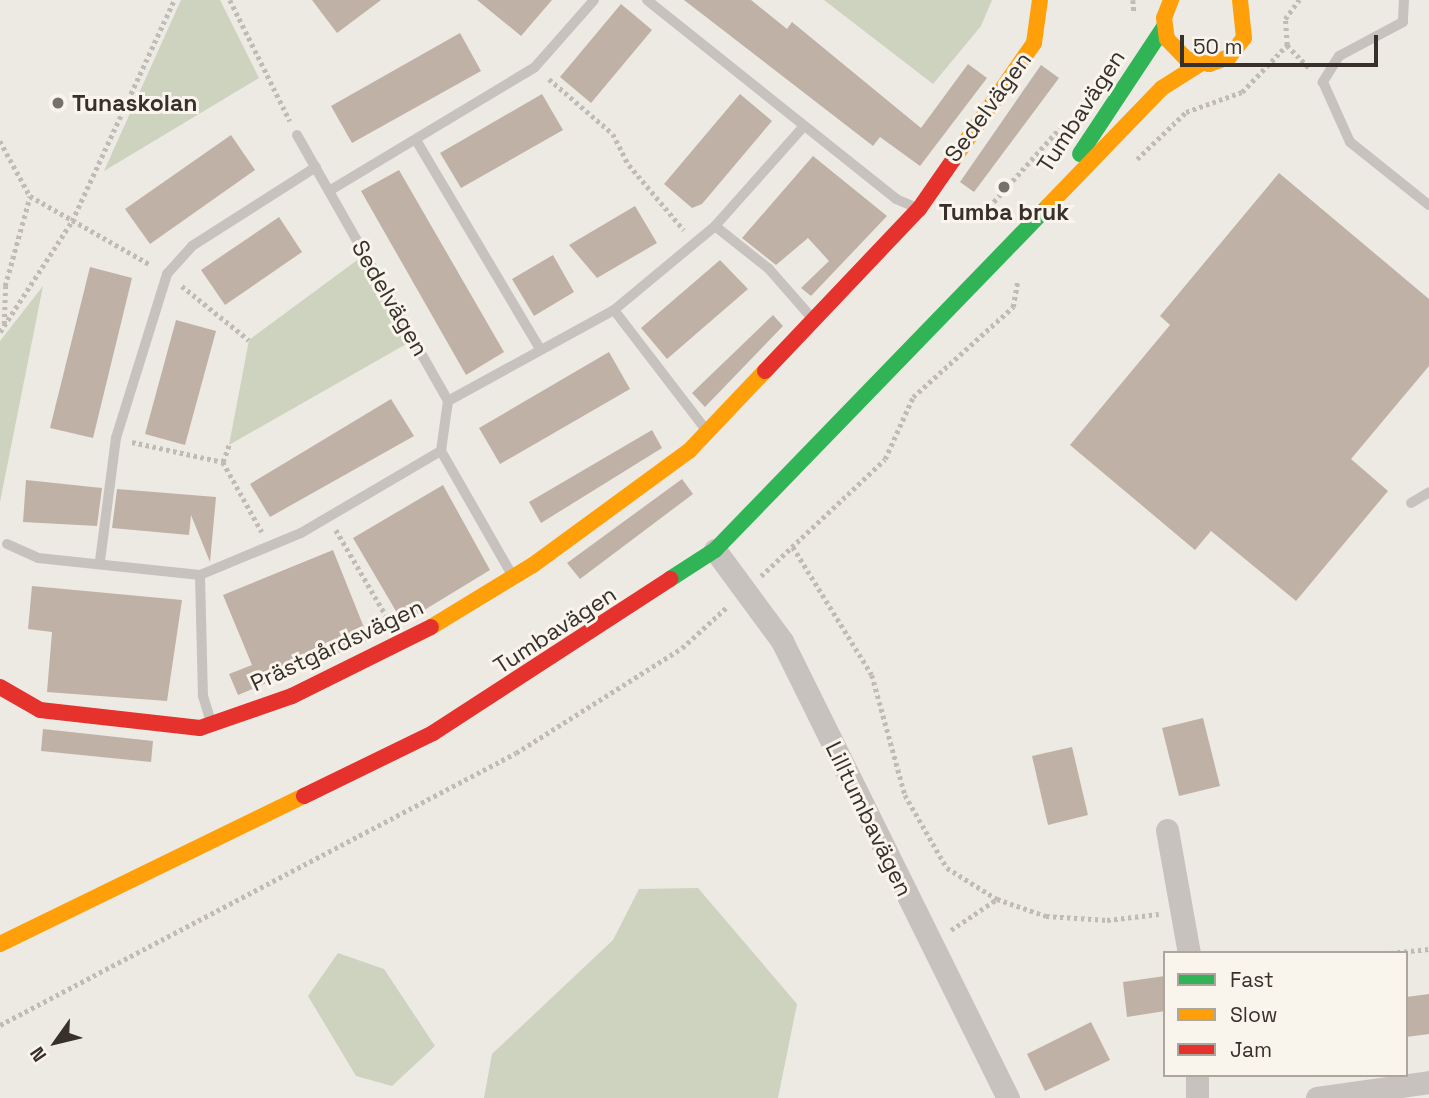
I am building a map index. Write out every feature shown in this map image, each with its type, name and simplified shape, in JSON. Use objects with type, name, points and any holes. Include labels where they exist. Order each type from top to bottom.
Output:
[{"type":"main road","name":"Sedelvägen","points":[[513,577],[708,432],[816,321],[919,209],[1034,43],[1040,0]]},
{"type":"main road","points":[[1240,0],[1248,23]]},
{"type":"main road","points":[[1248,23],[1259,8]]},
{"type":"main road","points":[[1163,11],[1177,53],[1200,64]]},
{"type":"main road","name":"Tumbavägen","points":[[1038,220],[1163,11]]},
{"type":"main road","name":"Tumbavägen","points":[[0,944],[433,733],[715,550],[1038,220],[1162,88],[1200,64],[1229,57],[1248,23]]},
{"type":"main road","name":"Prästgårdsvägen","points":[[0,687],[40,710],[200,728],[403,644],[513,577]]},
{"type":"street","name":"Lilltumbavägen","points":[[715,550],[782,641],[1008,1098]]},
{"type":"street","points":[[1167,830],[1189,951]]},
{"type":"street","points":[[1197,1077],[1197,1098]]},
{"type":"street","points":[[1317,1098],[1429,1082]]},
{"type":"lane","points":[[329,191],[535,67],[593,0]]},
{"type":"lane","points":[[647,0],[896,199],[919,209]]},
{"type":"lane","points":[[1404,0],[1403,22],[1339,56],[1323,82],[1350,142],[1429,205]]},
{"type":"lane","points":[[513,577],[441,451],[448,401],[614,310],[715,226],[804,126]]},
{"type":"lane","name":"Sedelvägen","points":[[297,135],[448,401]]},
{"type":"lane","points":[[416,140],[540,349]]},
{"type":"lane","points":[[100,561],[116,438],[167,274],[191,246],[316,167]]},
{"type":"lane","points":[[715,226],[769,270],[816,321]]},
{"type":"lane","points":[[614,310],[708,432]]},
{"type":"lane","points":[[6,544],[38,558],[100,561],[200,575],[328,517],[441,451]]},
{"type":"lane","points":[[1411,503],[1429,492]]},
{"type":"lane","points":[[200,575],[203,696],[212,724]]},
{"type":"path","points":[[2,329],[72,221],[174,0]]},
{"type":"path","points":[[230,0],[297,135]]},
{"type":"path","points":[[1133,0],[1135,17]]},
{"type":"path","points":[[1298,0],[1285,19],[1287,45],[1309,68]]},
{"type":"path","points":[[1132,164],[1186,112],[1242,92],[1287,45]]},
{"type":"path","points":[[535,67],[613,134],[629,165],[695,243]]},
{"type":"path","points":[[919,209],[956,219],[989,206],[1062,127]]},
{"type":"path","points":[[0,141],[30,196],[167,274],[249,340]]},
{"type":"path","points":[[2,329],[5,286],[30,196]]},
{"type":"path","points":[[0,1025],[516,753],[682,649],[885,459],[913,397],[1013,307],[1019,276]]},
{"type":"path","points":[[116,438],[223,462],[269,545]]},
{"type":"path","points":[[223,462],[229,445]]},
{"type":"path","points":[[328,517],[403,644]]},
{"type":"path","points":[[793,547],[873,675],[905,795],[947,868],[997,899],[1046,916],[1107,920],[1180,911]]},
{"type":"path","points":[[930,945],[997,899]]},
{"type":"path","points":[[1408,951],[1429,949]]},
{"type":"green space","points":[[181,0],[220,0],[259,78],[104,171]]},
{"type":"green space","points":[[824,0],[992,0],[981,26],[933,84]]},
{"type":"green space","points":[[360,258],[408,343],[229,445],[249,340]]},
{"type":"green space","points":[[43,286],[0,502],[0,341]]},
{"type":"green space","points":[[698,888],[797,1004],[778,1098],[484,1098],[492,1054],[613,940],[639,889]]},
{"type":"green space","points":[[338,953],[384,969],[435,1046],[392,1086],[356,1076],[308,996]]},
{"type":"building","points":[[312,0],[381,0],[337,33]]},
{"type":"building","points":[[477,0],[552,0],[521,36]]},
{"type":"building","points":[[684,0],[751,0],[787,29],[792,22],[921,128],[968,64],[987,78],[920,166],[880,137],[873,146]]},
{"type":"building","points":[[621,4],[652,30],[591,103],[560,77]]},
{"type":"building","points":[[460,33],[481,71],[352,143],[331,106]]},
{"type":"building","points":[[1041,65],[1059,78],[974,192],[960,182]]},
{"type":"building","points":[[542,94],[563,130],[461,188],[440,153]]},
{"type":"building","points":[[740,94],[772,121],[702,204],[692,208],[664,184]]},
{"type":"building","points":[[231,135],[255,170],[150,244],[125,209]]},
{"type":"building","points":[[813,156],[887,216],[811,296],[801,288],[829,261],[808,238],[776,265],[742,238]]},
{"type":"building","points":[[399,170],[504,352],[466,375],[361,191]]},
{"type":"building","points":[[1279,173],[1429,299],[1429,366],[1351,459],[1388,491],[1296,601],[1211,531],[1195,550],[1070,445],[1170,325],[1160,316]]},
{"type":"building","points":[[635,206],[657,243],[597,278],[569,245]]},
{"type":"building","points":[[279,217],[302,252],[225,305],[201,270]]},
{"type":"building","points":[[553,255],[574,292],[534,316],[512,279]]},
{"type":"building","points":[[720,260],[748,289],[667,359],[641,328]]},
{"type":"building","points":[[90,267],[132,278],[93,438],[50,428]]},
{"type":"building","points":[[773,315],[783,326],[705,407],[692,393]]},
{"type":"building","points":[[176,320],[216,331],[185,445],[145,434]]},
{"type":"building","points":[[609,352],[630,389],[500,464],[479,428]]},
{"type":"building","points":[[391,399],[414,436],[270,517],[250,484]]},
{"type":"building","points":[[652,430],[662,448],[541,523],[529,502]]},
{"type":"building","points":[[682,479],[693,494],[580,579],[567,563]]},
{"type":"building","points":[[26,480],[102,488],[97,526],[23,522]]},
{"type":"building","points":[[443,485],[490,570],[403,623],[353,538]]},
{"type":"building","points":[[117,489],[216,497],[210,562],[191,515],[189,535],[112,528]]},
{"type":"building","points":[[333,550],[369,640],[238,695],[229,674],[252,665],[223,595]]},
{"type":"building","points":[[32,586],[182,600],[167,701],[47,692],[52,632],[28,629]]},
{"type":"building","points":[[1203,718],[1220,786],[1179,796],[1162,728]]},
{"type":"building","points":[[43,729],[153,741],[151,762],[41,751]]},
{"type":"building","points":[[1072,747],[1088,815],[1048,825],[1032,756]]},
{"type":"building","points":[[1163,976],[1163,1011],[1127,1017],[1123,982]]},
{"type":"building","points":[[1429,994],[1429,1034],[1408,1037],[1408,997]]},
{"type":"building","points":[[1091,1022],[1110,1060],[1045,1091],[1027,1054]]},
{"type":"traffic: fast","points":[[1080,154],[1164,27]]},
{"type":"traffic: fast","points":[[670,579],[715,550],[1048,206]]},
{"type":"traffic: slow","points":[[953,160],[1034,43],[1040,0]]},
{"type":"traffic: slow","points":[[1171,0],[1164,18],[1167,39],[1186,59],[1209,64],[1229,57],[1244,38],[1240,0]]},
{"type":"traffic: slow","points":[[1048,206],[1162,88],[1200,64]]},
{"type":"traffic: slow","points":[[431,627],[533,565],[689,451],[765,371]]},
{"type":"traffic: slow","points":[[0,944],[304,796]]},
{"type":"traffic: jam","points":[[765,371],[919,209],[953,160]]},
{"type":"traffic: jam","points":[[304,796],[433,733],[670,579]]},
{"type":"traffic: jam","points":[[0,687],[40,710],[200,728],[292,696],[431,627]]},
{"type":"place","name":"Tunaskolan","points":[[58,103]]},
{"type":"place","name":"Tumba bruk","points":[[1004,187]]}]
